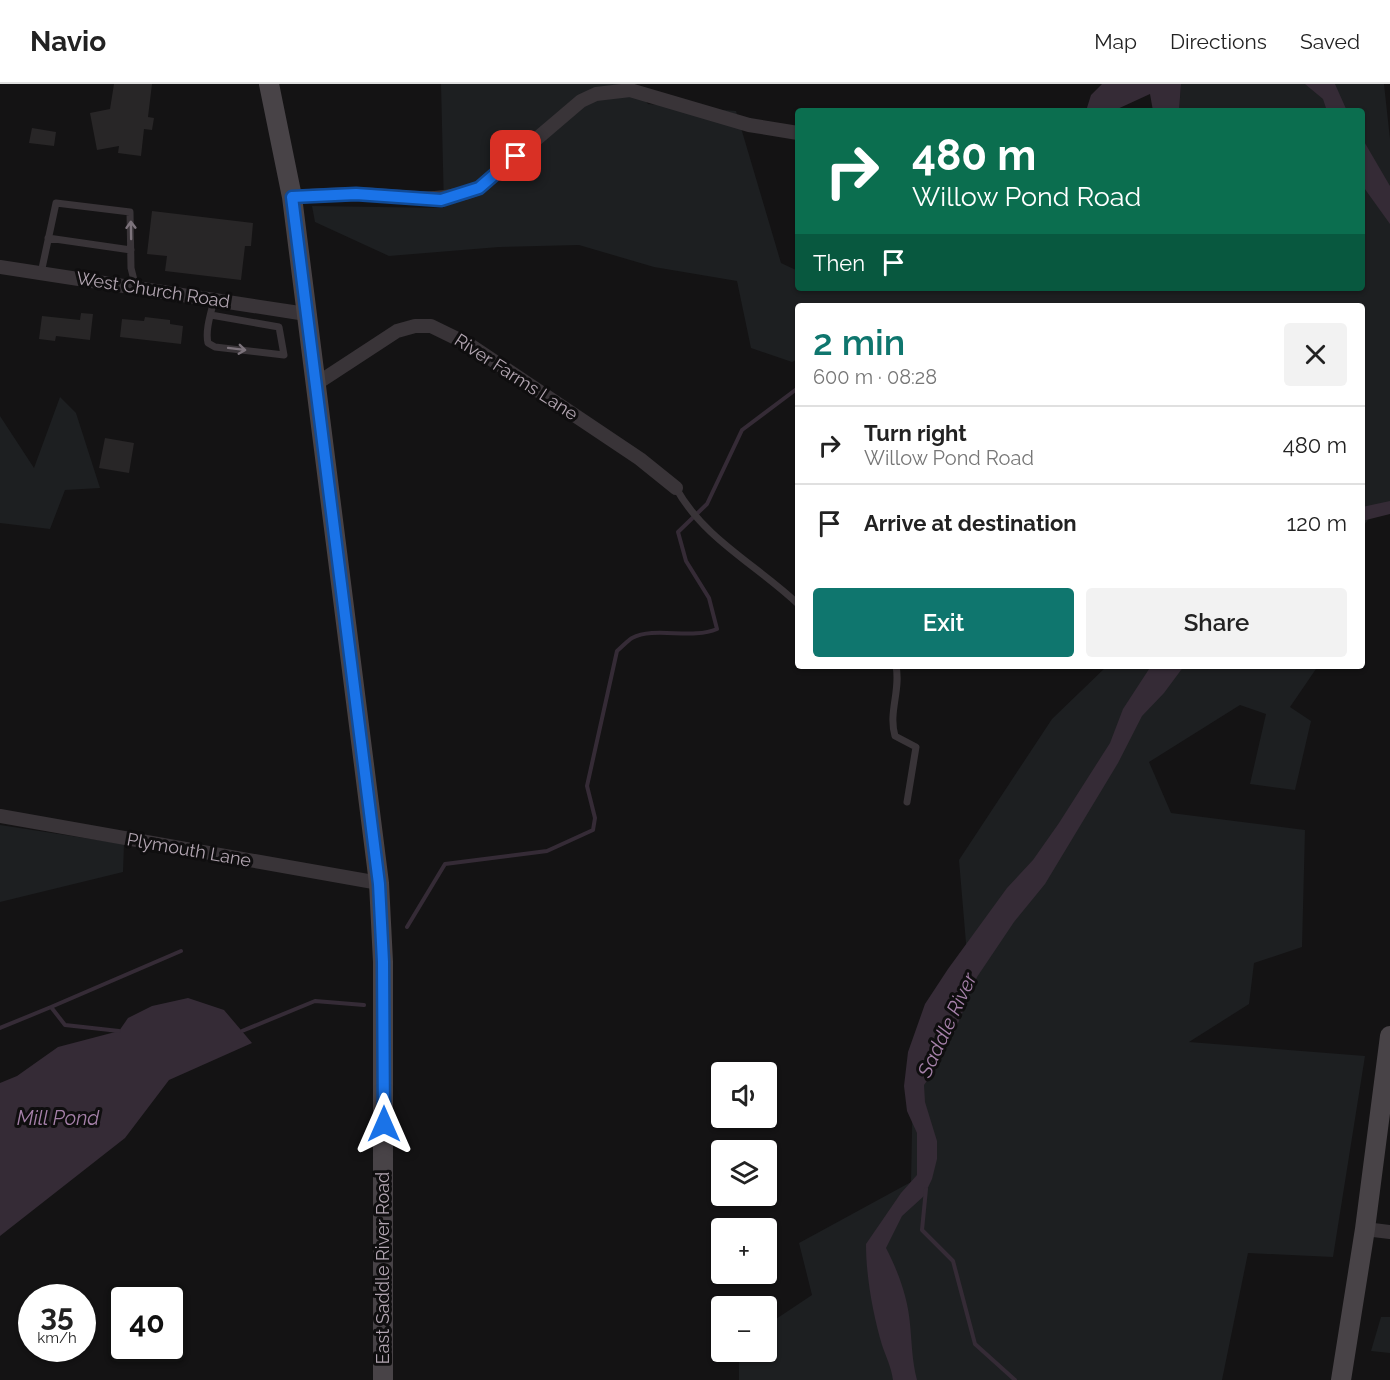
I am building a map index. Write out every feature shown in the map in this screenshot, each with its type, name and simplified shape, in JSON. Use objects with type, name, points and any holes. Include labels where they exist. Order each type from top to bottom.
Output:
[{"type":"street","name":"East Saddle River Road","points":[[269,84],[292,197],[379,884],[383,973],[383,1380]]},
{"type":"street","points":[[292,197],[356,194],[425,200],[463,194],[479,188],[581,101],[613,90],[630,90],[749,125],[795,133]]},
{"type":"street","name":"West Church Road","points":[[0,267],[306,314]]},
{"type":"street","name":"River Farms Lane","points":[[316,384],[397,331],[415,326],[431,326],[470,345],[640,459],[676,488]]},
{"type":"street","name":"Plymouth Lane","points":[[0,816],[379,884]]},
{"type":"street","points":[[1341,1380],[1365,1229],[1390,1036]]},
{"type":"street","points":[[1365,1229],[1390,1232]]},
{"type":"lane","points":[[41,273],[56,203],[130,212],[131,250],[136,288]]},
{"type":"lane","points":[[48,238],[131,250]]},
{"type":"lane","points":[[211,315],[279,327],[284,356],[215,347],[208,343],[211,315],[213,300]]},
{"type":"lane","points":[[246,321],[249,305]]},
{"type":"lane","points":[[676,488],[688,510],[739,558],[795,601]]},
{"type":"lane","points":[[897,669],[899,680],[891,722],[895,736],[916,747],[907,802]]},
{"type":"shaded area","points":[[441,84],[632,84],[648,104],[736,111],[781,263],[795,270],[795,291],[1365,291],[1365,108],[1179,108],[1181,84],[1384,84],[1390,139],[1390,512],[1370,517],[1365,524],[1365,303],[795,303],[795,360],[792,362],[751,348],[737,281],[654,267],[579,245],[499,247],[389,256],[315,222],[312,206],[444,208]]},
{"type":"shaded area","points":[[60,397],[76,413],[100,488],[65,490],[50,529],[0,523],[0,416],[34,468]]},
{"type":"shaded area","points":[[1104,669],[1316,669],[1290,707],[1311,721],[1295,790],[1250,784],[1266,714],[1240,705],[1149,762],[1171,813],[1305,830],[1302,947],[1254,963],[1249,1004],[1189,1042],[1365,1056],[1333,1257],[1248,1253],[1222,1380],[739,1380],[739,1362],[777,1362],[777,1318],[812,1295],[799,1243],[911,1182],[913,1082],[967,955],[959,860],[1052,719]]},
{"type":"shaded area","points":[[0,825],[124,844],[123,872],[0,902]]},
{"type":"shaded area","points":[[1381,1317],[1390,1317],[1390,1353],[1371,1351]]},
{"type":"water","points":[[1102,84],[1181,84],[1179,108],[1152,108],[1150,94],[1120,108],[1087,108],[1091,95]]},
{"type":"water","points":[[1305,84],[1335,84],[1346,108],[1326,108],[1323,99]]},
{"type":"water","points":[[1365,143],[1390,186],[1390,224],[1365,189]]},
{"type":"water","points":[[1390,501],[1390,514],[1365,520],[1365,506]]},
{"type":"water","name":"Saddle River","points":[[1149,669],[1182,669],[1164,693],[1142,716],[1118,763],[1045,884],[1014,922],[977,977],[954,1033],[937,1051],[935,1070],[924,1085],[925,1102],[937,1141],[937,1159],[932,1179],[924,1196],[902,1216],[886,1248],[905,1295],[917,1380],[893,1380],[873,1308],[866,1244],[901,1193],[917,1175],[917,1133],[907,1111],[904,1086],[908,1052],[925,1004],[1007,888],[1033,860],[1059,823],[1110,743],[1123,709]]},
{"type":"water","name":"Mill Pond","points":[[188,998],[224,1010],[252,1043],[169,1080],[125,1138],[0,1236],[0,1083],[17,1076],[58,1047],[119,1031],[128,1018],[152,1006]]},
{"type":"building","points":[[114,84],[152,84],[148,117],[154,118],[152,130],[144,129],[141,156],[118,153],[119,146],[97,150],[90,113],[110,109]]},
{"type":"building","points":[[32,128],[56,132],[54,146],[29,143]]},
{"type":"building","points":[[152,211],[253,223],[251,246],[245,246],[241,280],[165,271],[167,256],[147,254]]},
{"type":"building","points":[[81,313],[93,314],[90,340],[56,336],[55,341],[39,339],[42,316],[80,320]]},
{"type":"building","points":[[145,317],[170,320],[170,324],[183,326],[181,344],[120,337],[122,319],[144,321]]},
{"type":"building","points":[[105,438],[134,443],[129,473],[99,468]]},
{"type":"waterway","points":[[407,927],[445,864],[547,851],[593,830],[595,818],[587,786],[617,651],[630,639],[641,635],[696,633],[717,629],[709,598],[686,561],[678,532],[707,504],[742,430],[795,390]]},
{"type":"waterway","points":[[51,1007],[181,951]]},
{"type":"waterway","points":[[242,1031],[315,1001],[364,1005]]},
{"type":"waterway","points":[[0,1028],[51,1007],[65,1025],[119,1031]]},
{"type":"waterway","points":[[926,1189],[922,1230],[953,1261],[975,1344],[1015,1380]]},
{"type":"route","points":[[384,1124],[383,962],[379,884],[292,197],[356,194],[441,200],[479,188],[516,156]]}]
